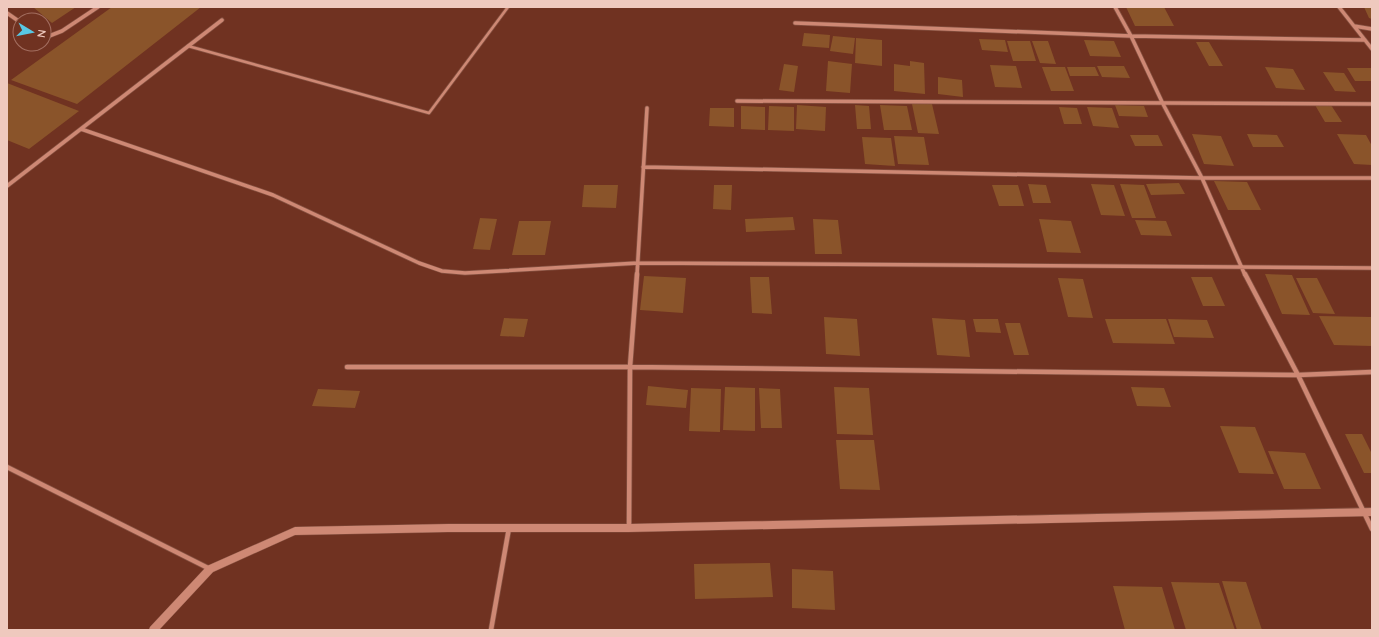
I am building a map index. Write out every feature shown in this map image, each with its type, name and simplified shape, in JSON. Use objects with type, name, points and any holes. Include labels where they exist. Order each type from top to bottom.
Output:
[{"type":"street","points":[[52,35],[62,31],[98,7]]},
{"type":"street","points":[[1115,7],[1131,36],[1163,104],[1202,178],[1242,268],[1368,512],[1372,529]]},
{"type":"street","points":[[1339,7],[1372,49]]},
{"type":"street","points":[[7,186],[222,20]]},
{"type":"street","points":[[795,23],[1131,36],[1365,40]]},
{"type":"street","points":[[1354,26],[1372,29]]},
{"type":"street","points":[[737,101],[1372,104]]},
{"type":"street","points":[[629,528],[630,367],[647,108]]},
{"type":"street","points":[[81,129],[273,195],[419,263],[442,271],[465,273],[638,263],[1372,268]]},
{"type":"street","points":[[644,167],[1202,178],[1372,178]]},
{"type":"street","points":[[347,367],[630,367],[1298,375],[1372,372]]},
{"type":"street","points":[[7,467],[210,568]]},
{"type":"street","points":[[153,630],[210,568],[295,531],[629,528],[1368,512]]},
{"type":"street","points":[[491,630],[509,528]]},
{"type":"lane","points":[[188,46],[429,113],[508,7]]},
{"type":"building","points":[[33,7],[76,7],[52,23],[52,12],[39,12]]},
{"type":"building","points":[[112,7],[201,7],[77,104],[11,80],[50,52],[52,52],[52,50]]},
{"type":"building","points":[[1126,7],[1164,7],[1174,26],[1135,26]]},
{"type":"building","points":[[1364,7],[1372,7],[1372,19],[1369,18]]},
{"type":"building","points":[[804,33],[830,35],[829,48],[802,46]]},
{"type":"building","points":[[833,36],[855,38],[853,54],[830,51]]},
{"type":"building","points":[[856,38],[882,40],[882,66],[855,63]]},
{"type":"building","points":[[979,39],[1005,40],[1008,52],[982,50]]},
{"type":"building","points":[[1084,40],[1114,41],[1121,57],[1090,56]]},
{"type":"building","points":[[1007,41],[1030,41],[1036,61],[1013,61]]},
{"type":"building","points":[[1032,41],[1048,41],[1056,64],[1040,63]]},
{"type":"building","points":[[1196,42],[1209,42],[1223,66],[1209,66]]},
{"type":"building","points":[[828,61],[852,64],[850,93],[826,91]]},
{"type":"building","points":[[910,61],[924,63],[925,94],[894,91],[894,64],[910,66]]},
{"type":"building","points":[[784,64],[798,66],[794,92],[779,90]]},
{"type":"building","points":[[990,65],[1016,66],[1022,88],[995,87]]},
{"type":"building","points":[[1097,66],[1124,66],[1130,78],[1102,77]]},
{"type":"building","points":[[1042,67],[1065,67],[1074,91],[1051,91]]},
{"type":"building","points":[[1067,67],[1095,67],[1099,76],[1070,76]]},
{"type":"building","points":[[1265,67],[1293,69],[1305,90],[1276,88]]},
{"type":"building","points":[[1347,68],[1372,68],[1372,81],[1355,81]]},
{"type":"building","points":[[1323,72],[1344,73],[1356,92],[1335,91]]},
{"type":"building","points":[[938,77],[962,80],[963,97],[938,94]]},
{"type":"building","points":[[7,83],[79,111],[29,149],[7,140]]},
{"type":"building","points":[[912,104],[932,104],[939,134],[918,133]]},
{"type":"building","points":[[797,105],[826,107],[825,131],[796,129]]},
{"type":"building","points":[[855,105],[869,106],[871,129],[857,129]]},
{"type":"building","points":[[880,105],[907,106],[912,130],[884,130]]},
{"type":"building","points":[[1115,105],[1144,106],[1148,117],[1119,116]]},
{"type":"building","points":[[1315,105],[1331,105],[1342,122],[1325,122]]},
{"type":"building","points":[[741,106],[765,107],[765,130],[741,129]]},
{"type":"building","points":[[769,106],[794,107],[794,131],[768,130]]},
{"type":"building","points":[[1059,107],[1077,108],[1082,124],[1064,124]]},
{"type":"building","points":[[1087,107],[1112,108],[1119,128],[1093,126]]},
{"type":"building","points":[[710,108],[734,108],[734,127],[709,126]]},
{"type":"building","points":[[1192,134],[1221,136],[1234,166],[1204,164]]},
{"type":"building","points":[[1247,134],[1277,135],[1284,147],[1253,147]]},
{"type":"building","points":[[1337,134],[1366,135],[1372,146],[1372,165],[1354,164]]},
{"type":"building","points":[[1130,135],[1158,135],[1163,146],[1135,146]]},
{"type":"building","points":[[894,136],[924,137],[929,165],[898,164]]},
{"type":"building","points":[[862,137],[891,138],[895,166],[865,164]]},
{"type":"building","points":[[1214,181],[1247,182],[1261,210],[1228,210]]},
{"type":"building","points":[[1179,183],[1185,194],[1151,195],[1146,184]]},
{"type":"building","points":[[1028,184],[1046,185],[1051,203],[1033,203]]},
{"type":"building","points":[[1091,184],[1114,185],[1125,216],[1101,215]]},
{"type":"building","points":[[1120,184],[1144,185],[1156,218],[1132,218]]},
{"type":"building","points":[[584,185],[618,185],[616,208],[582,207]]},
{"type":"building","points":[[714,185],[732,185],[731,210],[713,209]]},
{"type":"building","points":[[992,185],[1018,185],[1024,206],[999,206]]},
{"type":"building","points":[[793,217],[795,230],[746,232],[745,219]]},
{"type":"building","points":[[480,218],[497,219],[490,250],[473,249]]},
{"type":"building","points":[[813,219],[838,220],[842,254],[815,254]]},
{"type":"building","points":[[1039,219],[1071,221],[1081,253],[1047,252]]},
{"type":"building","points":[[1135,220],[1166,221],[1172,236],[1141,235]]},
{"type":"building","points":[[519,221],[551,221],[545,255],[512,255]]},
{"type":"building","points":[[1265,274],[1292,275],[1310,315],[1282,314]]},
{"type":"building","points":[[644,276],[686,278],[683,313],[640,310]]},
{"type":"building","points":[[750,277],[769,277],[772,314],[752,313]]},
{"type":"building","points":[[1191,277],[1212,277],[1225,306],[1203,306]]},
{"type":"building","points":[[1058,278],[1083,279],[1093,318],[1068,317]]},
{"type":"building","points":[[1296,278],[1317,278],[1335,314],[1313,313]]},
{"type":"building","points":[[1319,316],[1372,317],[1372,346],[1334,345]]},
{"type":"building","points":[[824,317],[857,319],[860,356],[826,354]]},
{"type":"building","points":[[504,318],[528,319],[524,337],[500,336]]},
{"type":"building","points":[[932,318],[965,320],[970,357],[937,355]]},
{"type":"building","points":[[973,319],[998,319],[1001,333],[976,332]]},
{"type":"building","points":[[1105,319],[1166,319],[1175,344],[1113,343]]},
{"type":"building","points":[[1168,319],[1207,320],[1214,338],[1174,337]]},
{"type":"building","points":[[1005,323],[1020,323],[1029,355],[1014,355]]},
{"type":"building","points":[[648,386],[688,390],[686,408],[646,405]]},
{"type":"building","points":[[725,387],[755,388],[755,431],[723,430]]},
{"type":"building","points":[[834,387],[869,388],[873,435],[837,434]]},
{"type":"building","points":[[1131,387],[1164,388],[1171,407],[1137,406]]},
{"type":"building","points":[[691,388],[721,389],[720,432],[689,431]]},
{"type":"building","points":[[759,388],[780,389],[782,428],[761,428]]},
{"type":"building","points":[[318,389],[360,391],[355,408],[312,406]]},
{"type":"building","points":[[1220,426],[1255,427],[1274,474],[1239,473]]},
{"type":"building","points":[[1345,434],[1362,434],[1372,454],[1372,473],[1364,473]]},
{"type":"building","points":[[836,440],[874,440],[880,490],[840,489]]},
{"type":"building","points":[[1268,451],[1305,453],[1321,489],[1284,489]]},
{"type":"building","points":[[770,563],[773,597],[695,599],[694,564]]},
{"type":"building","points":[[792,569],[833,571],[835,610],[792,608]]},
{"type":"building","points":[[1222,581],[1246,582],[1262,630],[1237,630]]},
{"type":"building","points":[[1171,582],[1219,583],[1235,630],[1186,630]]},
{"type":"building","points":[[1113,586],[1162,587],[1175,630],[1125,630]]}]
